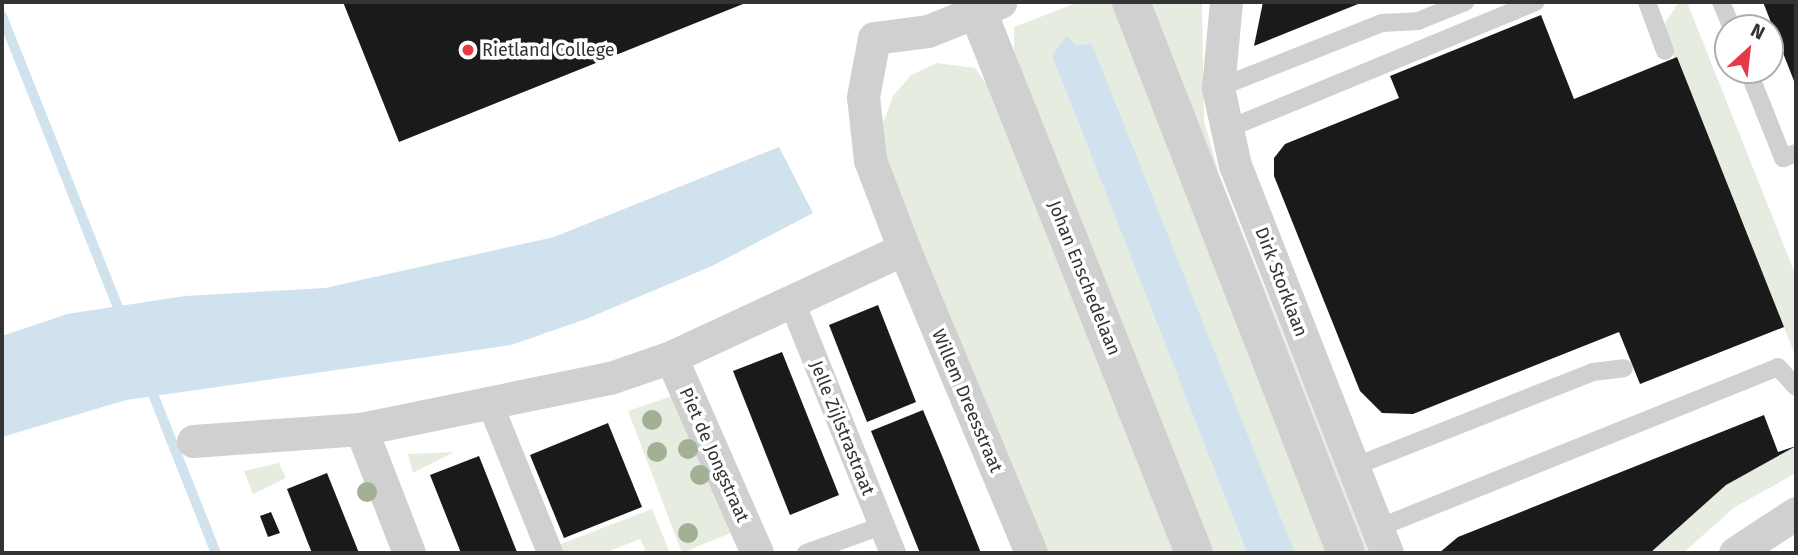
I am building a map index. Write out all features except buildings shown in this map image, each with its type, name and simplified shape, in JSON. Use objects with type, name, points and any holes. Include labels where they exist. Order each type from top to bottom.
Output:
[{"type":"street","points":[[1131,2],[1346,553]]},
{"type":"street","name":"Dirk Storklaan","points":[[1226,2],[1218,88],[1225,130],[1382,541]]},
{"type":"street","name":"Willem Dreesstraat","points":[[983,5],[928,31],[874,38],[863,97],[870,160],[904,249],[1031,553]]},
{"type":"street","name":"Johan Enschedelaan","points":[[983,5],[1194,553]]},
{"type":"street","points":[[193,441],[361,429],[491,406],[671,357],[904,249]]},
{"type":"street","name":"Jelle Zijlstrastraat","points":[[792,302],[893,553]]},
{"type":"street","name":"Piet de Jongstraat","points":[[671,357],[757,553]]},
{"type":"street","points":[[491,406],[550,553]]},
{"type":"street","points":[[361,429],[410,553]]},
{"type":"street","points":[[1735,553],[1796,513]]},
{"type":"lane","points":[[1218,88],[1382,23],[1418,21],[1465,2]]},
{"type":"lane","points":[[1225,130],[1536,2]]},
{"type":"lane","points":[[1647,2],[1665,51]]},
{"type":"lane","points":[[1754,84],[1783,158],[1796,153]]},
{"type":"lane","points":[[1382,541],[1778,366],[1796,387]]},
{"type":"lane","points":[[1353,467],[1593,372],[1624,368]]},
{"type":"lane","points":[[806,553],[882,526]]},
{"type":"shaded area","points":[[1079,2],[1116,2],[1336,553],[1295,553],[1092,44],[1062,47],[1052,56],[1247,553],[1204,553],[1014,64],[1014,27]]},
{"type":"shaded area","points":[[1148,2],[1202,2],[1204,121],[1219,174],[1371,553],[1356,553]]},
{"type":"shaded area","points":[[1679,2],[1687,2],[1714,70],[1714,84],[1720,84],[1796,276],[1796,357],[1662,28]]},
{"type":"shaded area","points":[[937,63],[975,68],[991,90],[1179,553],[1042,553],[887,163],[880,131],[893,96],[911,75]]},
{"type":"shaded area","points":[[675,395],[733,532],[682,553],[628,411]]},
{"type":"shaded area","points":[[1796,446],[1796,473],[1735,507],[1683,553],[1650,553],[1726,485]]},
{"type":"shaded area","points":[[454,452],[413,473],[408,454]]},
{"type":"shaded area","points":[[279,463],[286,478],[253,494],[244,471]]},
{"type":"shaded area","points":[[652,509],[670,553],[647,553],[640,539],[605,553],[561,553],[558,545]]},
{"type":"water","points":[[1067,36],[1075,45],[1092,44],[1295,553],[1247,553],[1052,56]]},
{"type":"water","points":[[779,147],[813,213],[712,266],[586,319],[511,345],[126,400],[2,437],[2,336],[67,314],[185,296],[325,288],[554,237]]},
{"type":"waterway","points":[[2,16],[122,318]]},
{"type":"waterway","points":[[149,384],[216,553]]},
{"type":"place","name":"Rietland College","points":[[468,50]]}]
